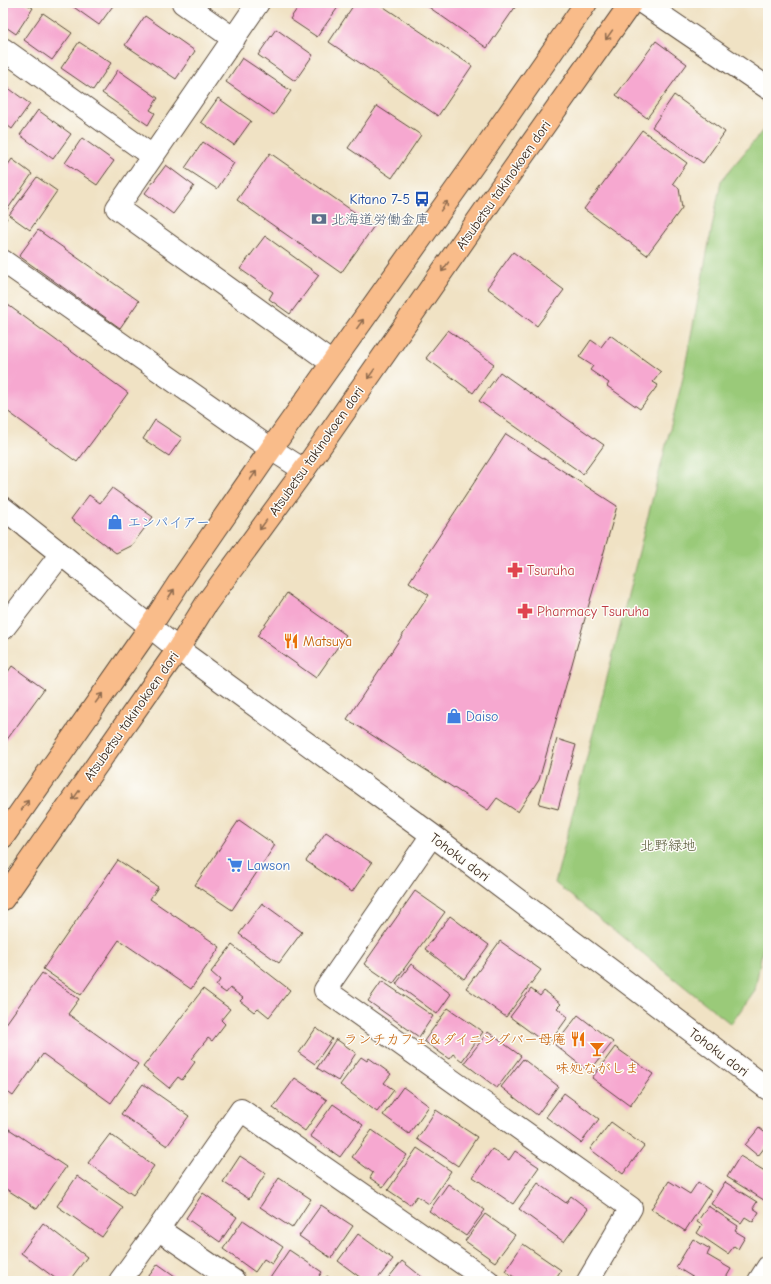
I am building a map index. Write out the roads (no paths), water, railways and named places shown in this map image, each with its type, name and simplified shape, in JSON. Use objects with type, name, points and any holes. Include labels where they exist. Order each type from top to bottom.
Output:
[{"type":"main road","points":[[3,837],[150,627],[271,450],[477,160],[586,3]]},
{"type":"main road","name":"Atsubetsu takinokoen dori","points":[[3,899],[178,649],[206,604],[304,470],[631,3]]},
{"type":"street","points":[[183,3],[234,39]]},
{"type":"street","points":[[258,3],[117,208],[332,363]]},
{"type":"street","points":[[643,3],[768,88]]},
{"type":"street","points":[[3,49],[152,156]]},
{"type":"street","points":[[3,261],[271,450],[304,470]]},
{"type":"street","name":"Tohoku dori","points":[[3,508],[178,649],[432,835],[768,1089]]},
{"type":"street","points":[[3,629],[61,554]]},
{"type":"street","points":[[432,835],[325,990],[632,1208],[588,1281]]},
{"type":"street","points":[[120,1281],[241,1110],[488,1281]]},
{"type":"street","points":[[158,1229],[234,1281]]},
{"type":"street","points":[[759,1281],[768,1267]]},
{"type":"place","name":"Kitano 7-5","points":[[422,199]]},
{"type":"place","name":"北海道労働金庫","points":[[319,219]]},
{"type":"place","name":"エンパイアー","points":[[115,522]]},
{"type":"place","name":"Tsuruha","points":[[515,570]]},
{"type":"place","name":"Pharmacy Tsuruha","points":[[525,611]]},
{"type":"place","name":"Matsuya","points":[[291,641]]},
{"type":"place","name":"Daiso","points":[[454,716]]},
{"type":"place","name":"Lawson","points":[[235,865]]},
{"type":"place","name":"ランチカフェ＆ダイニングバー母庵","points":[[578,1039]]},
{"type":"place","name":"味処ながしま","points":[[597,1049]]},
{"type":"park label","name":"北野緑地","points":[[668,845]]}]
